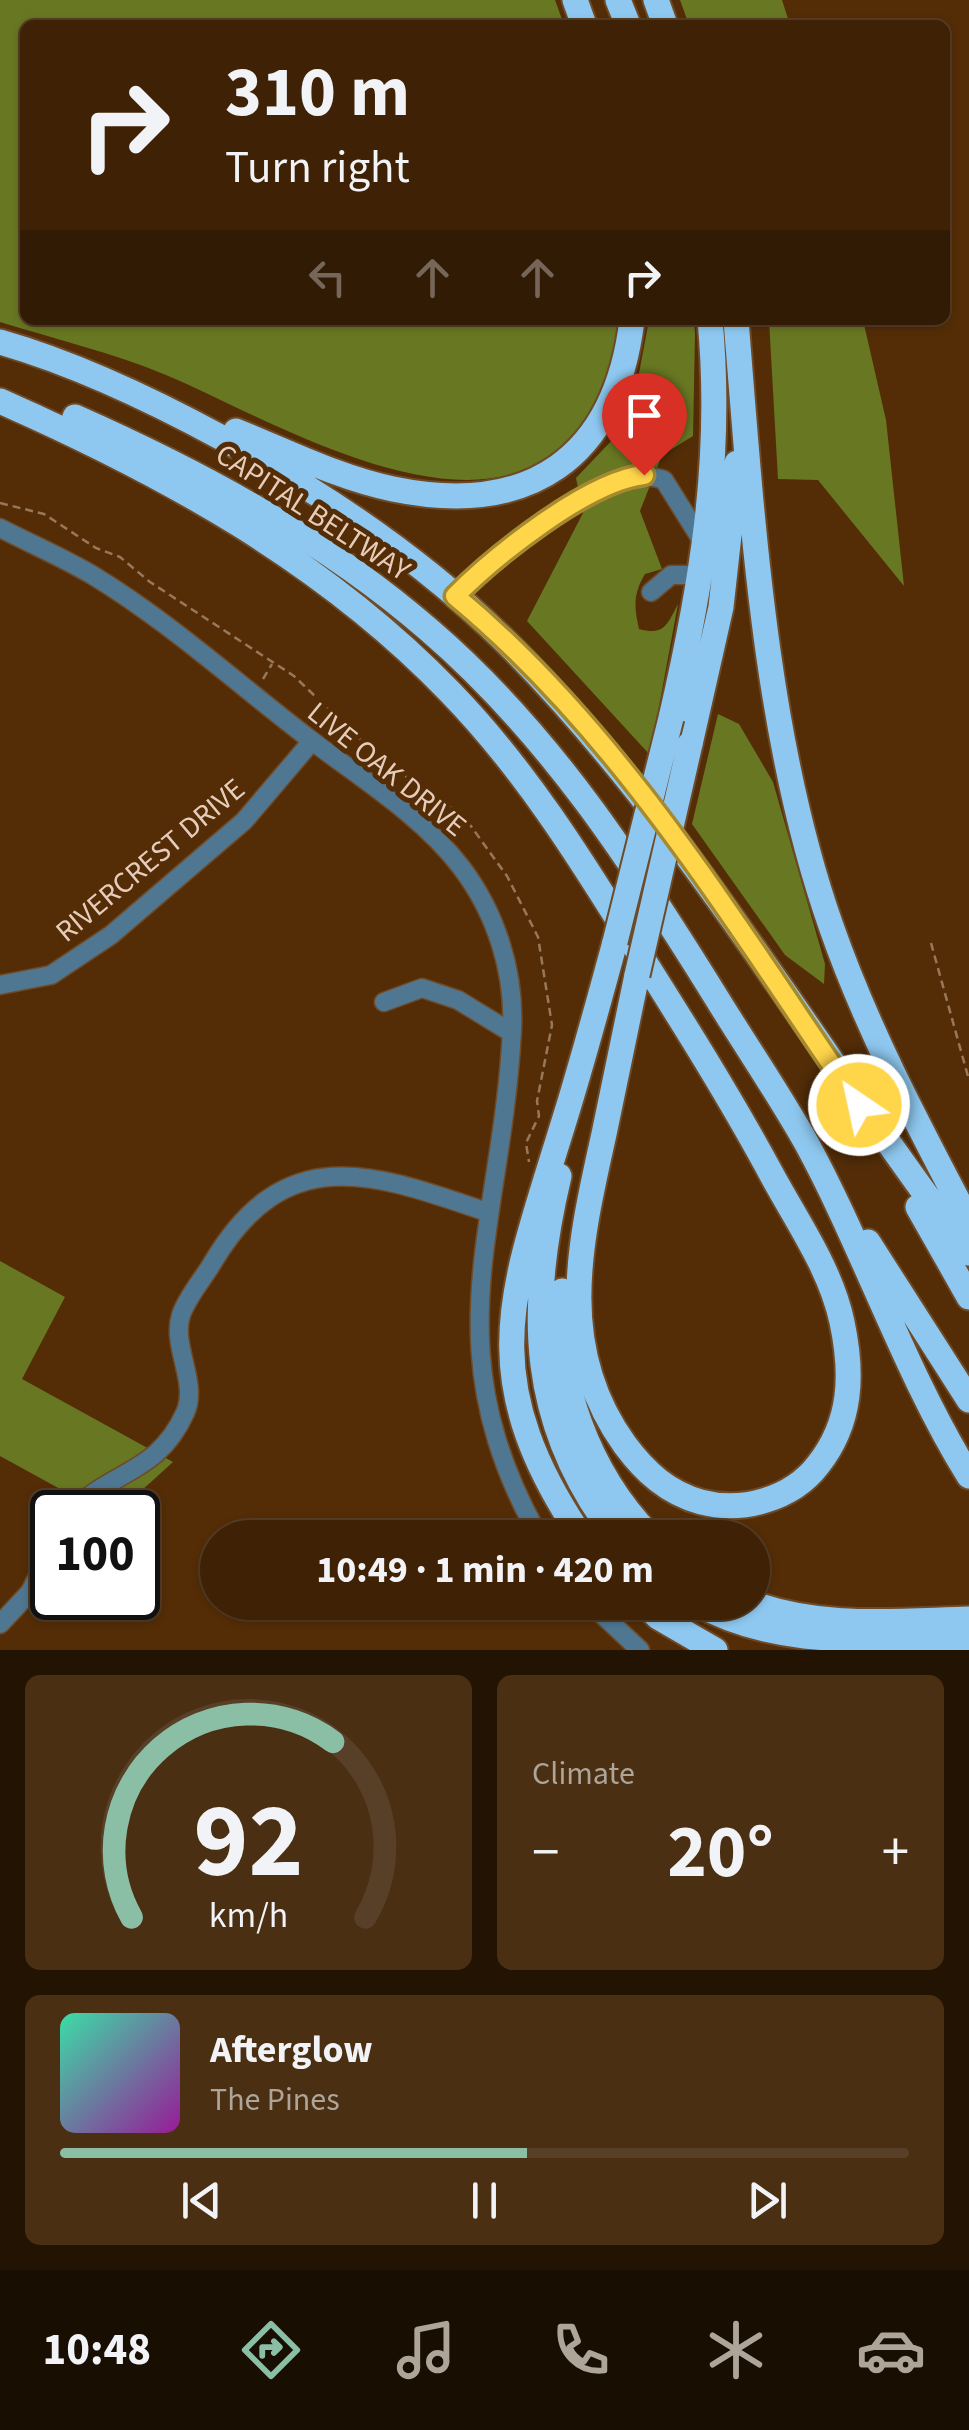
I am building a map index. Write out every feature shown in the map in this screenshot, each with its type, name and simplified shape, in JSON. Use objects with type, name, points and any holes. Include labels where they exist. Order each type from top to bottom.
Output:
[{"type":"highway","points":[[77,369],[389,488],[485,495],[510,491],[550,473],[592,438],[616,396],[631,325]]},
{"type":"highway","points":[[603,1520],[566,1455],[544,1389],[538,1326],[540,1270],[702,575],[714,429],[710,325]]},
{"type":"highway","points":[[0,401],[150,472],[330,584],[452,693],[544,806],[730,1099],[832,1287],[849,1367],[847,1412],[834,1446],[811,1474],[783,1494],[757,1503],[708,1504],[652,1477],[605,1411],[581,1336],[578,1258],[637,975],[690,744],[730,546],[739,430],[736,325]]},
{"type":"highway","name":"CAPITAL BELTWAY","points":[[0,342],[77,369],[181,416],[298,480],[455,596],[508,644],[630,782],[731,918],[880,1136],[969,1253]]},
{"type":"highway","points":[[738,353],[773,672],[805,834],[830,922],[861,1006],[969,1222]]},
{"type":"highway","name":"CAPITAL BELTWAY","points":[[0,388],[163,457],[266,514],[371,584],[476,672],[576,784],[627,857],[807,1144],[969,1476]]},
{"type":"highway","points":[[570,1520],[550,1488],[521,1416],[514,1379],[512,1306],[535,1202],[564,1121],[616,942]]},
{"type":"highway","points":[[637,975],[574,1220],[561,1304],[574,1412],[604,1477],[638,1520]]},
{"type":"highway","points":[[880,1136],[969,1297]]},
{"type":"highway","points":[[807,1144],[969,1400]]},
{"type":"highway","points":[[770,1610],[790,1618],[926,1629],[969,1638]]},
{"type":"highway","points":[[731,1620],[792,1640],[926,1629],[969,1619]]},
{"type":"highway","points":[[663,1620],[715,1650]]},
{"type":"street","points":[[455,596],[495,558],[607,485],[633,476],[664,480],[706,548]]},
{"type":"street","name":"LIVE OAK DRIVE","points":[[0,528],[94,576],[425,828],[470,880],[490,914],[502,949],[512,1033],[477,1305],[481,1374],[497,1446],[532,1520]]},
{"type":"street","points":[[651,592],[671,575],[702,575]]},
{"type":"street","name":"RIVERCREST DRIVE","points":[[0,985],[51,975],[111,935],[244,821],[312,741]]},
{"type":"street","points":[[384,1002],[422,988],[458,1000],[512,1033]]},
{"type":"street","points":[[104,1490],[164,1448],[188,1406],[181,1316],[228,1237],[268,1200],[306,1182],[354,1174],[394,1180],[487,1212]]},
{"type":"street","points":[[0,1624],[30,1592]]},
{"type":"street","points":[[608,1620],[640,1650]]},
{"type":"path","points":[[0,503],[44,514],[96,548],[120,557],[150,582],[272,663],[438,804],[460,811],[507,876],[538,938],[552,1025],[537,1101],[539,1116],[526,1143],[531,1176]]},
{"type":"path","points":[[253,696],[272,663]]},
{"type":"path","points":[[931,943],[969,1080]]},
{"type":"green space","points":[[0,0],[555,0],[562,20],[20,20],[20,325],[618,325],[607,381],[598,404],[551,456],[502,477],[446,479],[386,468],[326,447],[146,367],[0,322]]},
{"type":"green space","points":[[680,0],[782,0],[788,20],[687,20]]},
{"type":"green space","points":[[648,325],[694,325],[693,436],[662,455],[640,511],[662,569],[645,574],[638,588],[639,629],[654,631],[664,627],[678,604],[650,755],[527,621],[583,513],[576,478],[615,437],[637,384]]},
{"type":"green space","points":[[769,325],[864,325],[886,420],[904,586],[818,480],[778,479]]},
{"type":"green space","points":[[718,714],[739,724],[773,782],[825,964],[824,984],[785,955],[692,824]]},
{"type":"green space","points":[[0,1261],[65,1297],[22,1379],[173,1462],[142,1490],[62,1490],[0,1456]]},
{"type":"route","points":[[644,475],[620,479],[580,501],[495,558],[455,596],[508,644],[630,782],[731,918],[859,1105]]}]
